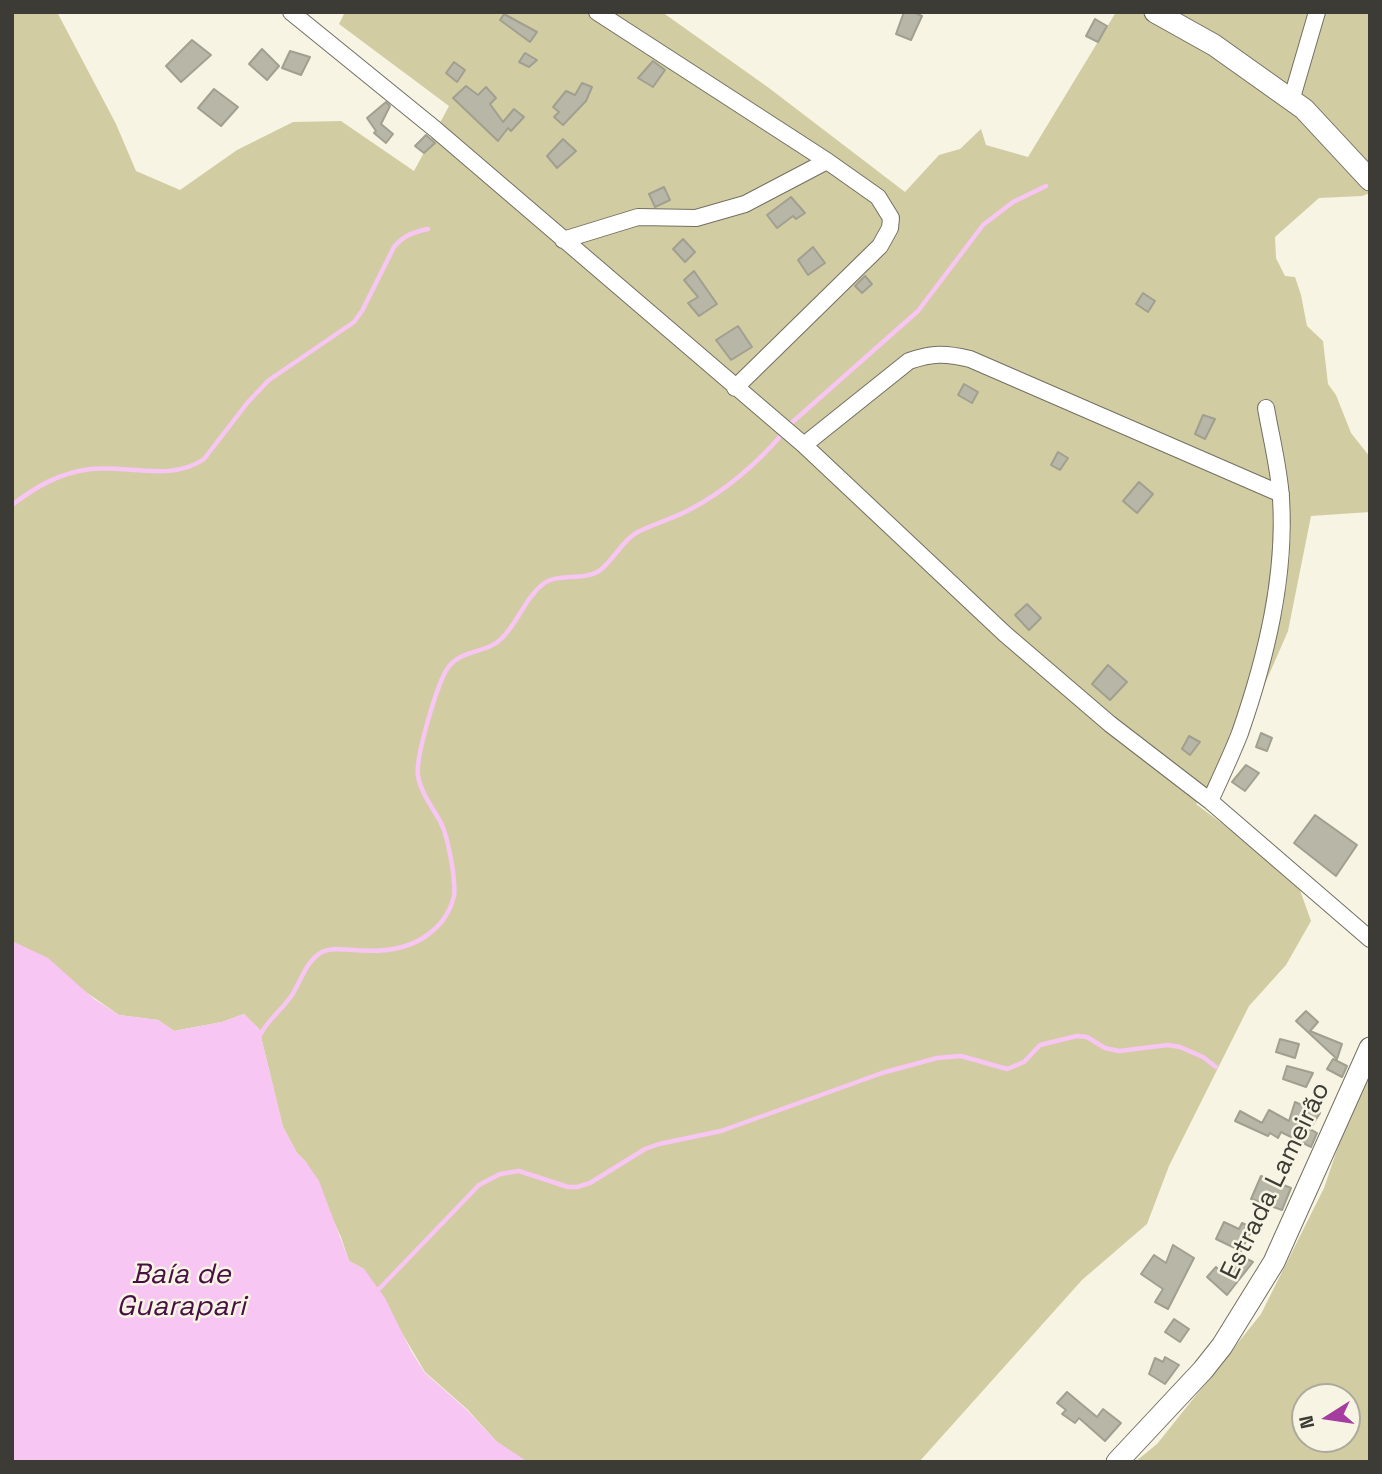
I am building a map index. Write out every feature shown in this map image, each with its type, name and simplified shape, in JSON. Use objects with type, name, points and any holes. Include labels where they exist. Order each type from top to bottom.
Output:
[{"type":"street","points":[[291,12],[436,129],[804,445],[1005,634],[1111,724],[1210,801],[1370,939]]},
{"type":"street","points":[[597,12],[827,161],[878,197],[889,211],[890,228],[880,246],[735,388]]},
{"type":"street","points":[[1155,12],[1214,46],[1304,110],[1370,180]]},
{"type":"street","points":[[1292,101],[1317,12]]},
{"type":"street","points":[[563,240],[638,217],[696,218],[746,204],[827,161]]},
{"type":"street","points":[[804,445],[909,361],[929,355],[948,354],[970,359],[1281,494]]},
{"type":"street","points":[[1210,801],[1240,733],[1279,584],[1281,494],[1266,408]]},
{"type":"street","name":"Estrada Lameirão","points":[[1117,1462],[1222,1346],[1274,1262],[1370,1048]]},
{"type":"shaded area","points":[[12,12],[57,12],[116,124],[136,171],[180,190],[237,150],[293,122],[341,121],[414,171],[449,106],[339,24],[345,12],[662,12],[769,88],[905,192],[939,155],[960,149],[981,129],[986,145],[1028,157],[1116,12],[1370,12],[1370,193],[1362,196],[1319,198],[1275,237],[1276,258],[1285,276],[1295,277],[1307,326],[1323,341],[1328,384],[1336,395],[1351,433],[1370,457],[1370,512],[1311,516],[1288,631],[1244,732],[1217,782],[1196,804],[1296,879],[1311,921],[1286,965],[1249,1006],[1169,1166],[1147,1224],[1082,1280],[919,1462],[524,1461],[496,1441],[467,1409],[425,1372],[364,1269],[349,1261],[341,1237],[306,1162],[297,1153],[283,1127],[259,1029],[244,1014],[222,1022],[174,1031],[158,1020],[119,1015],[12,941]]},
{"type":"shaded area","points":[[1370,1053],[1370,1462],[1135,1462],[1157,1444],[1261,1314],[1324,1188]]},
{"type":"water","name":"Baía de Guarapari","points":[[12,941],[48,958],[94,999],[119,1015],[158,1020],[174,1031],[222,1022],[244,1014],[259,1029],[283,1127],[297,1153],[319,1181],[349,1261],[364,1269],[385,1298],[425,1373],[467,1410],[496,1441],[528,1462],[12,1462]]},
{"type":"building","points":[[904,12],[922,16],[911,40],[896,34]]},
{"type":"building","points":[[504,14],[537,32],[530,42],[500,20]]},
{"type":"building","points":[[1095,19],[1107,26],[1098,42],[1086,36]]},
{"type":"building","points":[[192,40],[211,55],[181,82],[166,66]]},
{"type":"building","points":[[262,49],[279,66],[267,80],[249,64]]},
{"type":"building","points":[[290,51],[310,57],[301,75],[282,68]]},
{"type":"building","points":[[525,53],[537,60],[529,67],[519,62]]},
{"type":"building","points":[[653,61],[665,70],[653,87],[638,78]]},
{"type":"building","points":[[454,62],[465,70],[457,82],[446,73]]},
{"type":"building","points":[[582,83],[592,87],[586,101],[563,125],[554,117],[559,112],[553,107],[566,91],[575,95]]},
{"type":"building","points":[[466,86],[478,95],[486,87],[496,98],[490,104],[503,122],[514,109],[524,117],[511,131],[508,128],[498,141],[453,98]]},
{"type":"building","points":[[214,89],[238,107],[221,126],[198,108]]},
{"type":"building","points":[[386,102],[390,106],[381,124],[393,134],[386,143],[374,133],[376,131],[367,118]]},
{"type":"building","points":[[426,135],[435,143],[424,153],[415,146]]},
{"type":"building","points":[[563,139],[576,151],[557,168],[547,156]]},
{"type":"building","points":[[664,187],[670,200],[655,207],[649,194]]},
{"type":"building","points":[[791,197],[805,213],[796,219],[793,216],[777,228],[767,215]]},
{"type":"building","points":[[683,239],[695,252],[685,262],[673,249]]},
{"type":"building","points":[[813,247],[825,263],[808,275],[798,260]]},
{"type":"building","points":[[694,271],[717,304],[699,316],[688,303],[698,297],[684,280]]},
{"type":"building","points":[[865,276],[872,284],[862,293],[855,286]]},
{"type":"building","points":[[1143,293],[1155,301],[1148,312],[1136,304]]},
{"type":"building","points":[[738,326],[752,347],[731,360],[716,340]]},
{"type":"building","points":[[964,384],[978,392],[972,403],[958,395]]},
{"type":"building","points":[[1203,415],[1215,419],[1205,439],[1195,434]]},
{"type":"building","points":[[1058,452],[1068,458],[1060,470],[1051,465]]},
{"type":"building","points":[[1139,482],[1153,494],[1137,513],[1123,501]]},
{"type":"building","points":[[1027,604],[1041,618],[1029,630],[1015,615]]},
{"type":"building","points":[[1108,665],[1127,682],[1110,700],[1092,684]]},
{"type":"building","points":[[1261,733],[1272,738],[1267,751],[1256,747]]},
{"type":"building","points":[[1189,736],[1200,742],[1190,755],[1182,749]]},
{"type":"building","points":[[1246,765],[1259,773],[1245,791],[1232,782]]},
{"type":"building","points":[[1315,815],[1357,845],[1336,876],[1294,843]]},
{"type":"building","points":[[1306,1011],[1318,1022],[1310,1031],[1342,1044],[1337,1059],[1296,1021]]},
{"type":"building","points":[[1280,1039],[1299,1044],[1295,1058],[1276,1052]]},
{"type":"building","points":[[1333,1059],[1347,1066],[1342,1077],[1327,1069]]},
{"type":"building","points":[[1287,1066],[1313,1073],[1306,1087],[1283,1079]]},
{"type":"building","points":[[1295,1102],[1320,1113],[1310,1129],[1317,1133],[1311,1147],[1281,1132],[1278,1138],[1270,1133],[1268,1136],[1235,1121],[1240,1111],[1262,1123],[1269,1110],[1289,1121]]},
{"type":"building","points":[[1261,1176],[1291,1188],[1282,1210],[1251,1199]]},
{"type":"building","points":[[1224,1222],[1239,1229],[1242,1223],[1253,1228],[1241,1251],[1216,1239]]},
{"type":"building","points":[[1173,1245],[1194,1258],[1168,1309],[1155,1302],[1163,1289],[1141,1274],[1154,1255],[1166,1263]]},
{"type":"building","points":[[1239,1255],[1253,1262],[1227,1295],[1207,1277],[1216,1267],[1224,1274]]},
{"type":"building","points":[[1174,1319],[1189,1329],[1180,1342],[1165,1332]]},
{"type":"building","points":[[1165,1357],[1179,1365],[1165,1384],[1149,1374],[1155,1358],[1163,1362]]},
{"type":"building","points":[[1067,1392],[1097,1417],[1103,1409],[1121,1423],[1105,1441],[1079,1418],[1075,1423],[1062,1414],[1066,1410],[1057,1403]]},
{"type":"waterway","points":[[788,426],[918,311],[983,225],[1013,202],[1046,186]]},
{"type":"waterway","points":[[12,505],[49,481],[79,471],[105,468],[178,470],[204,459],[248,402],[269,380],[354,322],[394,247],[410,235],[428,229]]},
{"type":"waterway","points":[[259,1037],[292,995],[316,956],[333,949],[378,951],[402,947],[434,930],[448,911],[454,896],[449,848],[441,823],[422,788],[418,767],[433,705],[443,677],[452,663],[501,639],[531,596],[543,584],[555,579],[585,576],[599,571],[636,533],[689,510],[728,486],[752,466],[783,433]]},
{"type":"waterway","points":[[373,1291],[379,1289],[479,1185],[500,1174],[519,1171],[568,1187],[577,1187],[590,1183],[645,1149],[721,1131],[882,1073],[937,1058],[961,1056],[1007,1069],[1024,1062],[1040,1045],[1077,1036],[1087,1037],[1105,1048],[1119,1051],[1168,1045],[1180,1047],[1203,1057],[1216,1067]]}]
